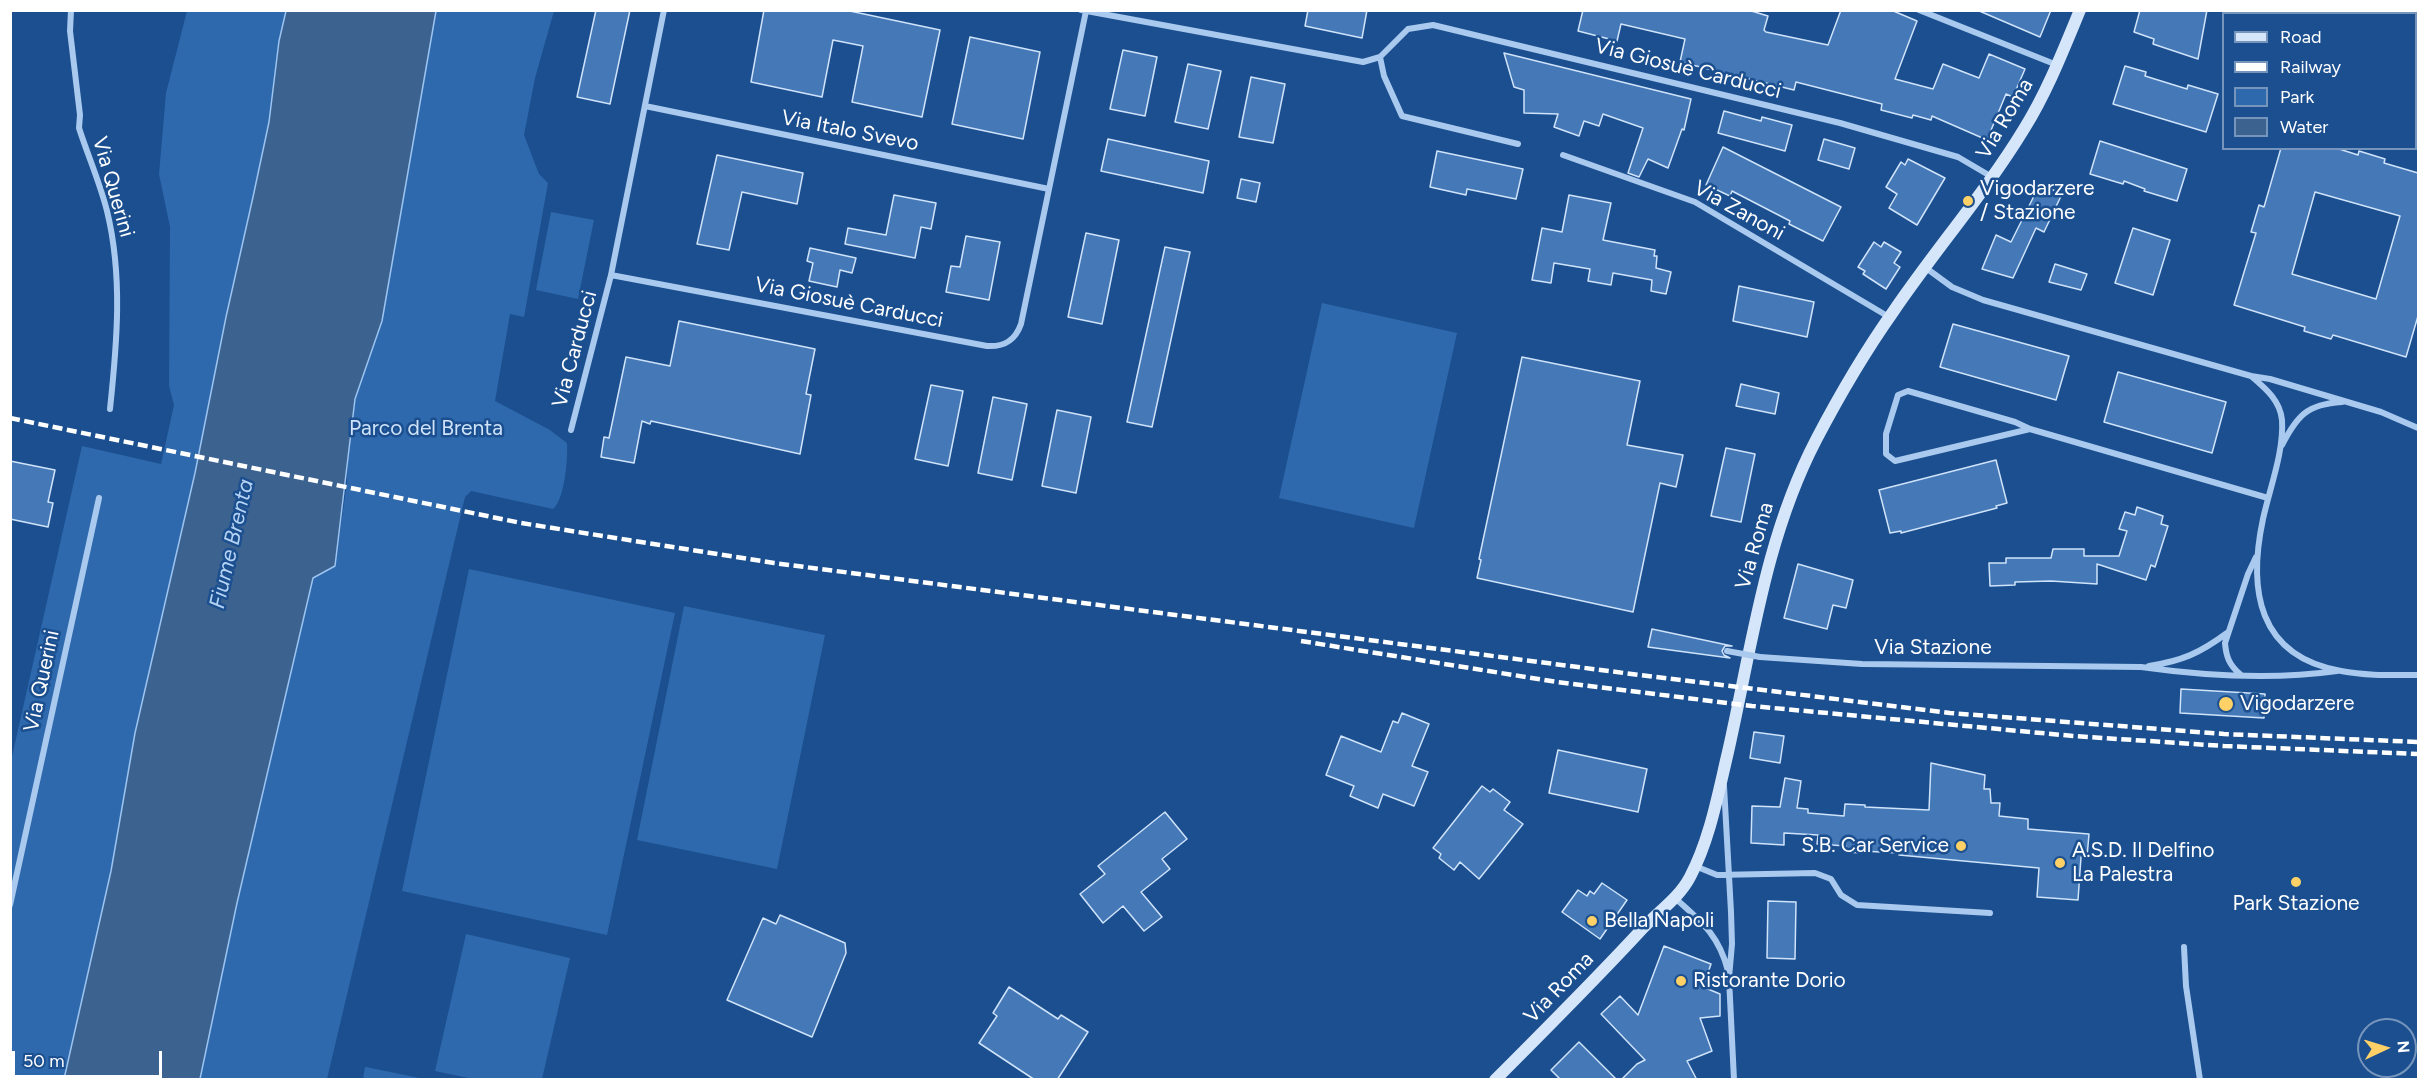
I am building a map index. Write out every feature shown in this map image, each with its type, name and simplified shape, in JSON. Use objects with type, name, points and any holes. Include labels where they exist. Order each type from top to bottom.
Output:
[{"type":"main road","name":"Via Roma","points":[[1495,1080],[1683,889],[1707,837],[1758,607],[1786,507],[1803,466],[1841,393],[1889,317],[1993,177],[2024,129],[2058,65],[2080,10]]},
{"type":"street","name":"Via Querini","points":[[71,10],[70,31],[80,115],[79,128],[107,211],[116,267],[118,313],[110,409]]},
{"type":"street","points":[[611,275],[664,10]]},
{"type":"street","points":[[1081,10],[1354,61],[1363,62],[1380,57],[1384,76],[1402,116],[1518,144]]},
{"type":"street","points":[[1919,10],[2058,65]]},
{"type":"street","name":"Via Giosuè Carducci","points":[[611,275],[996,347],[1011,341],[1019,331],[1086,11]]},
{"type":"street","name":"Via Giosuè Carducci","points":[[1380,57],[1408,29],[1433,25],[1840,123],[1958,157],[1993,177]]},
{"type":"street","name":"Via Italo Svevo","points":[[645,106],[1049,189]]},
{"type":"street","name":"Via Zanoni","points":[[1563,155],[1695,202],[1889,317]]},
{"type":"street","points":[[1926,268],[1952,287],[1983,300],[2251,376]]},
{"type":"street","name":"Via Carducci","points":[[571,430],[611,275]]},
{"type":"street","name":"Via Stazione","points":[[2251,376],[2270,379],[2348,402],[2418,428]]},
{"type":"street","name":"Via Stazione","points":[[2240,675],[2231,667],[2226,653],[2228,633],[2257,554],[2280,449],[2282,420],[2280,411],[2267,390],[2251,376]]},
{"type":"street","points":[[2030,429],[1895,461],[1886,454],[1887,434],[1898,394],[1908,391],[2268,498]]},
{"type":"street","name":"Via Stazione","points":[[2280,449],[2295,422],[2314,406],[2348,402]]},
{"type":"street","name":"Via Querini","points":[[10,905],[99,498]]},
{"type":"street","name":"Via Stazione","points":[[2257,554],[2259,600],[2271,630],[2282,642],[2304,658],[2337,671],[2361,675],[2418,675]]},
{"type":"street","name":"Via Stazione","points":[[2140,667],[2176,662],[2193,655],[2228,633]]},
{"type":"street","name":"Via Stazione","points":[[1727,651],[1760,657],[1862,664],[2140,667],[2175,672],[2302,676],[2337,671]]},
{"type":"street","points":[[1723,773],[1730,875],[1732,944],[1729,978],[1734,1080]]},
{"type":"street","points":[[1695,866],[1717,875],[1815,873],[1831,879],[1840,895],[1857,905],[1990,913]]},
{"type":"street","points":[[1674,898],[1713,934],[1720,946],[1729,978]]},
{"type":"street","points":[[2184,947],[2186,986],[2200,1080]]},
{"type":"green space","points":[[187,11],[286,11],[279,41],[269,122],[226,317],[195,473],[135,733],[111,871],[64,1079],[11,1080],[11,761],[82,446],[161,464],[174,405],[169,386],[170,227],[159,174],[166,93]]},
{"type":"green space","name":"Parco del Brenta","points":[[436,11],[554,11],[535,78],[524,135],[539,174],[548,183],[524,317],[510,314],[495,401],[550,430],[567,443],[563,488],[553,509],[471,491],[465,497],[327,1079],[200,1080],[237,903],[313,578],[335,566],[347,483],[348,445],[355,399],[382,321]]},
{"type":"green space","points":[[551,212],[594,220],[578,299],[536,290]]},
{"type":"green space","points":[[1322,303],[1457,333],[1414,528],[1279,498]]},
{"type":"green space","points":[[469,569],[675,613],[607,935],[402,891]]},
{"type":"green space","points":[[684,606],[825,635],[777,869],[637,840]]},
{"type":"green space","points":[[466,934],[570,958],[542,1079],[473,1079],[435,1071]]},
{"type":"green space","points":[[366,1067],[424,1079],[363,1079]]},
{"type":"water","name":"Fiume Brenta","points":[[286,11],[436,11],[382,321],[355,399],[335,566],[313,578],[237,903],[200,1079],[64,1079],[111,871],[135,733],[195,473],[226,317],[269,122],[279,41]]},
{"type":"building","points":[[596,10],[630,10],[610,104],[577,97]]},
{"type":"building","points":[[764,10],[845,10],[940,30],[922,117],[852,102],[863,46],[833,40],[822,97],[751,82]]},
{"type":"building","points":[[1308,10],[1367,10],[1362,38],[1305,26]]},
{"type":"building","points":[[1583,10],[1748,10],[1768,16],[1764,30],[1766,32],[1828,45],[1841,10],[1891,10],[1917,21],[1895,79],[1933,89],[1943,64],[1979,78],[1989,54],[2025,69],[2013,97],[2006,94],[1987,140],[1932,116],[1931,120],[1913,115],[1912,118],[1881,110],[1882,104],[1796,82],[1794,90],[1680,62],[1685,39],[1621,24],[1617,41],[1578,31]]},
{"type":"building","points":[[1977,10],[2051,10],[2040,37]]},
{"type":"building","points":[[2140,10],[2207,10],[2198,59],[2153,44],[2154,39],[2134,32]]},
{"type":"building","points":[[970,37],[1040,52],[1023,139],[952,124]]},
{"type":"building","points":[[1123,50],[1157,57],[1145,116],[1110,109]]},
{"type":"building","points":[[1504,53],[1691,99],[1684,130],[1682,129],[1668,168],[1648,159],[1639,177],[1628,173],[1643,128],[1603,114],[1599,126],[1584,121],[1579,136],[1554,127],[1558,114],[1524,113],[1524,90],[1514,87]]},
{"type":"building","points":[[1188,64],[1221,71],[1208,129],[1175,122]]},
{"type":"building","points":[[2125,66],[2146,72],[2145,76],[2187,89],[2188,85],[2218,94],[2206,132],[2113,104]]},
{"type":"building","points":[[1251,77],[1285,84],[1273,143],[1239,137]]},
{"type":"building","points":[[1724,111],[1761,121],[1762,117],[1792,125],[1785,151],[1718,133]]},
{"type":"building","points":[[1108,139],[1209,161],[1203,193],[1101,171]]},
{"type":"building","points":[[1824,139],[1855,148],[1849,169],[1818,160]]},
{"type":"building","points":[[2100,141],[2187,169],[2177,201],[2144,191],[2145,189],[2124,181],[2123,184],[2090,174]]},
{"type":"building","points":[[1723,147],[1841,207],[1823,241],[1732,191],[1730,196],[1706,185]]},
{"type":"building","points":[[2280,150],[2342,150],[2358,155],[2359,151],[2385,159],[2384,163],[2418,173],[2418,316],[2406,357],[2333,335],[2331,339],[2304,331],[2305,327],[2234,305],[2256,233],[2251,232],[2259,205],[2264,207]],"holes":[[[2315,192],[2400,216],[2376,299],[2292,274]]]},
{"type":"building","points":[[1437,151],[1523,169],[1516,199],[1467,189],[1466,195],[1430,187]]},
{"type":"building","points":[[717,155],[803,173],[797,204],[742,192],[729,250],[697,244]]},
{"type":"building","points":[[1908,159],[1945,178],[1917,225],[1889,208],[1897,194],[1886,187],[1901,162],[1905,165]]},
{"type":"building","points":[[1241,179],[1260,183],[1256,202],[1237,198]]},
{"type":"building","points":[[2040,184],[2062,194],[2044,232],[2036,228],[2013,278],[1982,269],[1996,235],[2011,242]]},
{"type":"building","points":[[894,195],[936,203],[931,229],[921,227],[915,258],[845,244],[848,228],[886,235]]},
{"type":"building","points":[[1569,195],[1611,203],[1603,240],[1655,250],[1656,268],[1671,272],[1666,294],[1651,291],[1652,280],[1613,273],[1611,285],[1588,281],[1590,269],[1554,263],[1551,283],[1532,280],[1542,228],[1562,232]]},
{"type":"building","points":[[2133,228],[2170,240],[2153,295],[2115,283]]},
{"type":"building","points":[[1086,233],[1119,240],[1102,324],[1068,317]]},
{"type":"building","points":[[966,236],[1000,242],[989,300],[946,292],[951,266],[960,267]]},
{"type":"building","points":[[1874,242],[1881,247],[1884,242],[1901,252],[1894,263],[1900,267],[1886,289],[1863,274],[1865,271],[1858,267]]},
{"type":"building","points":[[1165,247],[1190,252],[1152,427],[1127,422]]},
{"type":"building","points":[[810,248],[856,258],[852,273],[840,270],[837,287],[809,281],[813,263],[807,261]]},
{"type":"building","points":[[2055,264],[2087,274],[2081,290],[2049,282]]},
{"type":"building","points":[[1739,286],[1814,302],[1807,337],[1733,321]]},
{"type":"building","points":[[679,321],[815,349],[806,394],[811,395],[800,454],[651,421],[650,424],[642,421],[634,463],[601,457],[604,437],[609,438],[626,357],[670,366]]},
{"type":"building","points":[[1953,324],[2069,356],[2056,400],[1940,367]]},
{"type":"building","points":[[1522,357],[1640,381],[1627,445],[1683,455],[1676,487],[1660,483],[1633,612],[1477,578],[1481,560],[1479,559]]},
{"type":"building","points":[[2118,372],[2226,402],[2212,453],[2104,422]]},
{"type":"building","points":[[1741,384],[1779,393],[1775,414],[1736,406]]},
{"type":"building","points":[[931,385],[963,391],[948,466],[915,459]]},
{"type":"building","points":[[993,397],[1027,404],[1012,480],[978,473]]},
{"type":"building","points":[[1057,410],[1091,417],[1076,493],[1042,486]]},
{"type":"building","points":[[1726,448],[1755,454],[1741,522],[1711,516]]},
{"type":"building","points":[[1996,460],[2007,503],[1996,506],[1997,508],[1901,533],[1901,531],[1890,533],[1879,490]]},
{"type":"building","points":[[10,461],[55,470],[48,502],[53,503],[48,527],[10,519]]},
{"type":"building","points":[[2137,507],[2163,516],[2161,524],[2168,526],[2155,567],[2151,565],[2146,580],[2097,564],[2097,584],[2051,581],[2015,582],[2015,585],[1990,586],[1989,563],[2006,563],[2006,558],[2051,558],[2053,549],[2084,549],[2084,556],[2119,556],[2127,531],[2119,529],[2125,512],[2135,515]]},
{"type":"building","points":[[1798,564],[1853,580],[1846,608],[1833,605],[1827,629],[1784,618]]},
{"type":"building","points":[[1652,629],[1732,646],[1725,646],[1722,651],[1730,658],[1648,647]]},
{"type":"building","points":[[2181,689],[2265,694],[2264,718],[2180,713]]},
{"type":"building","points":[[1402,713],[1429,724],[1412,766],[1428,772],[1414,806],[1383,794],[1378,808],[1350,796],[1354,786],[1326,775],[1341,736],[1381,752],[1393,721],[1398,723]]},
{"type":"building","points":[[1754,732],[1784,736],[1780,763],[1750,758]]},
{"type":"building","points":[[1558,750],[1647,769],[1638,812],[1549,793]]},
{"type":"building","points":[[1931,763],[1985,775],[1984,789],[1990,789],[1991,803],[2000,803],[1999,816],[2028,819],[2028,829],[2089,834],[2087,857],[2081,857],[2078,900],[2037,897],[2039,868],[1899,855],[1899,853],[1846,852],[1846,846],[1817,844],[1818,835],[1784,833],[1784,845],[1751,843],[1752,806],[1780,807],[1785,778],[1801,781],[1797,808],[1808,809],[1808,813],[1844,816],[1845,804],[1929,810]]},
{"type":"building","points":[[1482,786],[1490,792],[1493,789],[1510,802],[1504,810],[1523,824],[1479,879],[1460,862],[1454,870],[1439,858],[1441,854],[1433,848]]},
{"type":"building","points":[[1165,812],[1187,839],[1162,859],[1170,869],[1141,892],[1162,917],[1144,931],[1123,906],[1103,923],[1080,894],[1105,874],[1098,866]]},
{"type":"building","points":[[1602,883],[1627,900],[1600,939],[1562,912],[1578,890],[1587,896],[1590,891],[1594,894]]},
{"type":"building","points":[[1768,901],[1796,902],[1795,959],[1767,958]]},
{"type":"building","points":[[780,915],[845,943],[846,953],[812,1037],[727,1000],[763,918],[776,924]]},
{"type":"building","points":[[1664,946],[1711,964],[1703,987],[1720,994],[1720,1016],[1700,1018],[1712,1051],[1687,1061],[1697,1080],[1621,1080],[1637,1064],[1645,1060],[1601,1014],[1620,996],[1638,1015]]},
{"type":"building","points":[[1009,987],[1058,1019],[1061,1015],[1088,1032],[1057,1080],[1035,1080],[979,1043],[997,1016],[993,1013]]},
{"type":"building","points":[[1579,1042],[1617,1080],[1561,1080],[1551,1070]]},
{"type":"railway","points":[[10,418],[521,523],[774,563],[1950,713],[2224,734],[2418,742]]},
{"type":"railway","points":[[1301,641],[1557,682],[1752,706],[2073,736],[2224,746],[2418,754]]},
{"type":"place","name":"Vigodarzere / Stazione","points":[[1968,201]]},
{"type":"place","name":"Vigodarzere","points":[[2226,704]]},
{"type":"place","name":"S.B. Car Service","points":[[1961,846]]},
{"type":"place","name":"A.S.D. Il Delfino La Palestra","points":[[2060,863]]},
{"type":"place","name":"Park Stazione","points":[[2296,882]]},
{"type":"place","name":"Bella Napoli","points":[[1592,921]]},
{"type":"place","name":"Ristorante Dorio","points":[[1681,981]]}]
